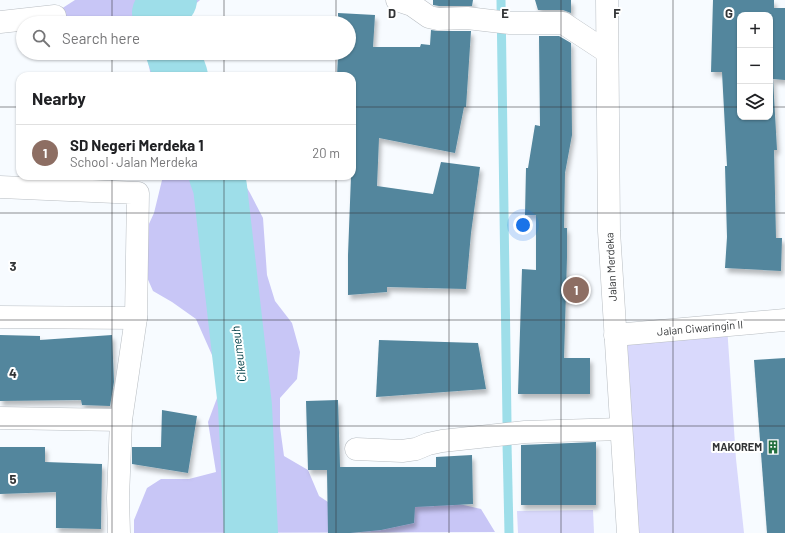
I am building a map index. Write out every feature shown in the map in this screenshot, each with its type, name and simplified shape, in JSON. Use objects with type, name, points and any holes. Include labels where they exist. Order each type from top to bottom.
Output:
[{"type":"street","points":[[397,0],[412,5],[429,17],[438,19],[467,18],[502,23],[563,23],[607,52]]},
{"type":"street","name":"Jalan Merdeka","points":[[608,0],[607,52],[609,231],[628,533]]},
{"type":"street","points":[[0,22],[16,20]]},
{"type":"street","points":[[0,187],[138,193],[136,318],[122,420],[118,498],[119,533]]},
{"type":"street","points":[[0,317],[136,318]]},
{"type":"street","name":"Jalan Ciwaringin II","points":[[615,335],[785,320]]},
{"type":"street","points":[[0,418],[122,420]]},
{"type":"street","points":[[356,449],[390,449],[402,451],[416,449],[428,444],[442,441],[525,432],[621,429]]},
{"type":"shaded area","points":[[75,0],[200,0],[189,10],[189,16],[64,16],[61,9]]},
{"type":"shaded area","points":[[148,60],[197,60],[198,62],[199,72],[150,72]]},
{"type":"shaded area","points":[[162,180],[242,180],[250,193],[263,218],[267,275],[275,301],[292,323],[300,352],[297,379],[280,398],[280,427],[284,456],[308,470],[319,496],[343,512],[398,505],[455,503],[481,509],[495,532],[134,533],[134,520],[147,488],[161,479],[189,479],[216,472],[208,422],[217,398],[220,373],[196,319],[153,291],[142,266],[148,226],[154,213]]},
{"type":"shaded area","points":[[727,326],[736,459],[744,533],[628,533],[615,335]]},
{"type":"shaded area","points":[[593,510],[594,533],[518,533],[517,511]]},
{"type":"building","points":[[433,0],[473,0],[472,6],[439,6],[433,5]]},
{"type":"building","points":[[535,0],[571,0],[571,13],[563,10],[538,10]]},
{"type":"building","points":[[713,0],[774,0],[774,8],[785,8],[785,80],[773,79],[777,150],[774,150],[776,238],[782,238],[781,271],[725,268],[727,237],[725,166],[727,166],[722,72],[711,72]]},
{"type":"building","points":[[338,13],[375,15],[373,47],[420,47],[421,44],[430,45],[431,30],[471,31],[466,107],[464,107],[455,153],[379,138],[377,186],[433,194],[441,162],[480,167],[471,233],[466,289],[387,287],[387,292],[348,295],[351,180],[356,180],[356,72],[337,72],[338,60],[356,60],[356,16],[338,16]]},
{"type":"building","points":[[539,36],[559,36],[571,43],[572,135],[565,173],[564,228],[567,228],[567,257],[564,358],[590,358],[590,394],[518,394],[522,269],[536,270],[536,215],[525,215],[526,168],[528,168],[535,125],[540,126]]},
{"type":"building","points":[[0,335],[40,336],[40,340],[112,335],[114,382],[110,406],[82,405],[81,400],[0,401]]},
{"type":"building","points":[[379,340],[478,343],[486,389],[376,397]]},
{"type":"building","name":"MAKOREM","points":[[785,358],[785,533],[767,533],[754,360]]},
{"type":"building","points":[[338,400],[340,467],[436,467],[436,457],[472,455],[473,504],[415,507],[414,523],[381,530],[350,533],[328,533],[327,470],[308,470],[306,401]]},
{"type":"building","points":[[162,410],[197,416],[188,473],[132,464],[132,447],[161,447]]},
{"type":"building","points":[[596,442],[596,505],[521,505],[521,445]]},
{"type":"building","points":[[0,447],[45,447],[45,462],[102,464],[101,529],[56,528],[56,492],[0,494]]},
{"type":"waterway","name":"Cikeumeuh","points":[[160,16],[159,13],[170,0]]},
{"type":"waterway","points":[[501,0],[507,422]]},
{"type":"waterway","name":"Cikeumeuh","points":[[175,60],[180,72]]},
{"type":"waterway","name":"Cikeumeuh","points":[[217,180],[220,187],[245,406],[251,533]]},
{"type":"waterway","points":[[507,443],[509,533]]},
{"type":"place","name":"SD Negeri Merdeka 1","points":[[576,290]]},
{"type":"place","name":"MAKOREM","points":[[773,447]]}]
